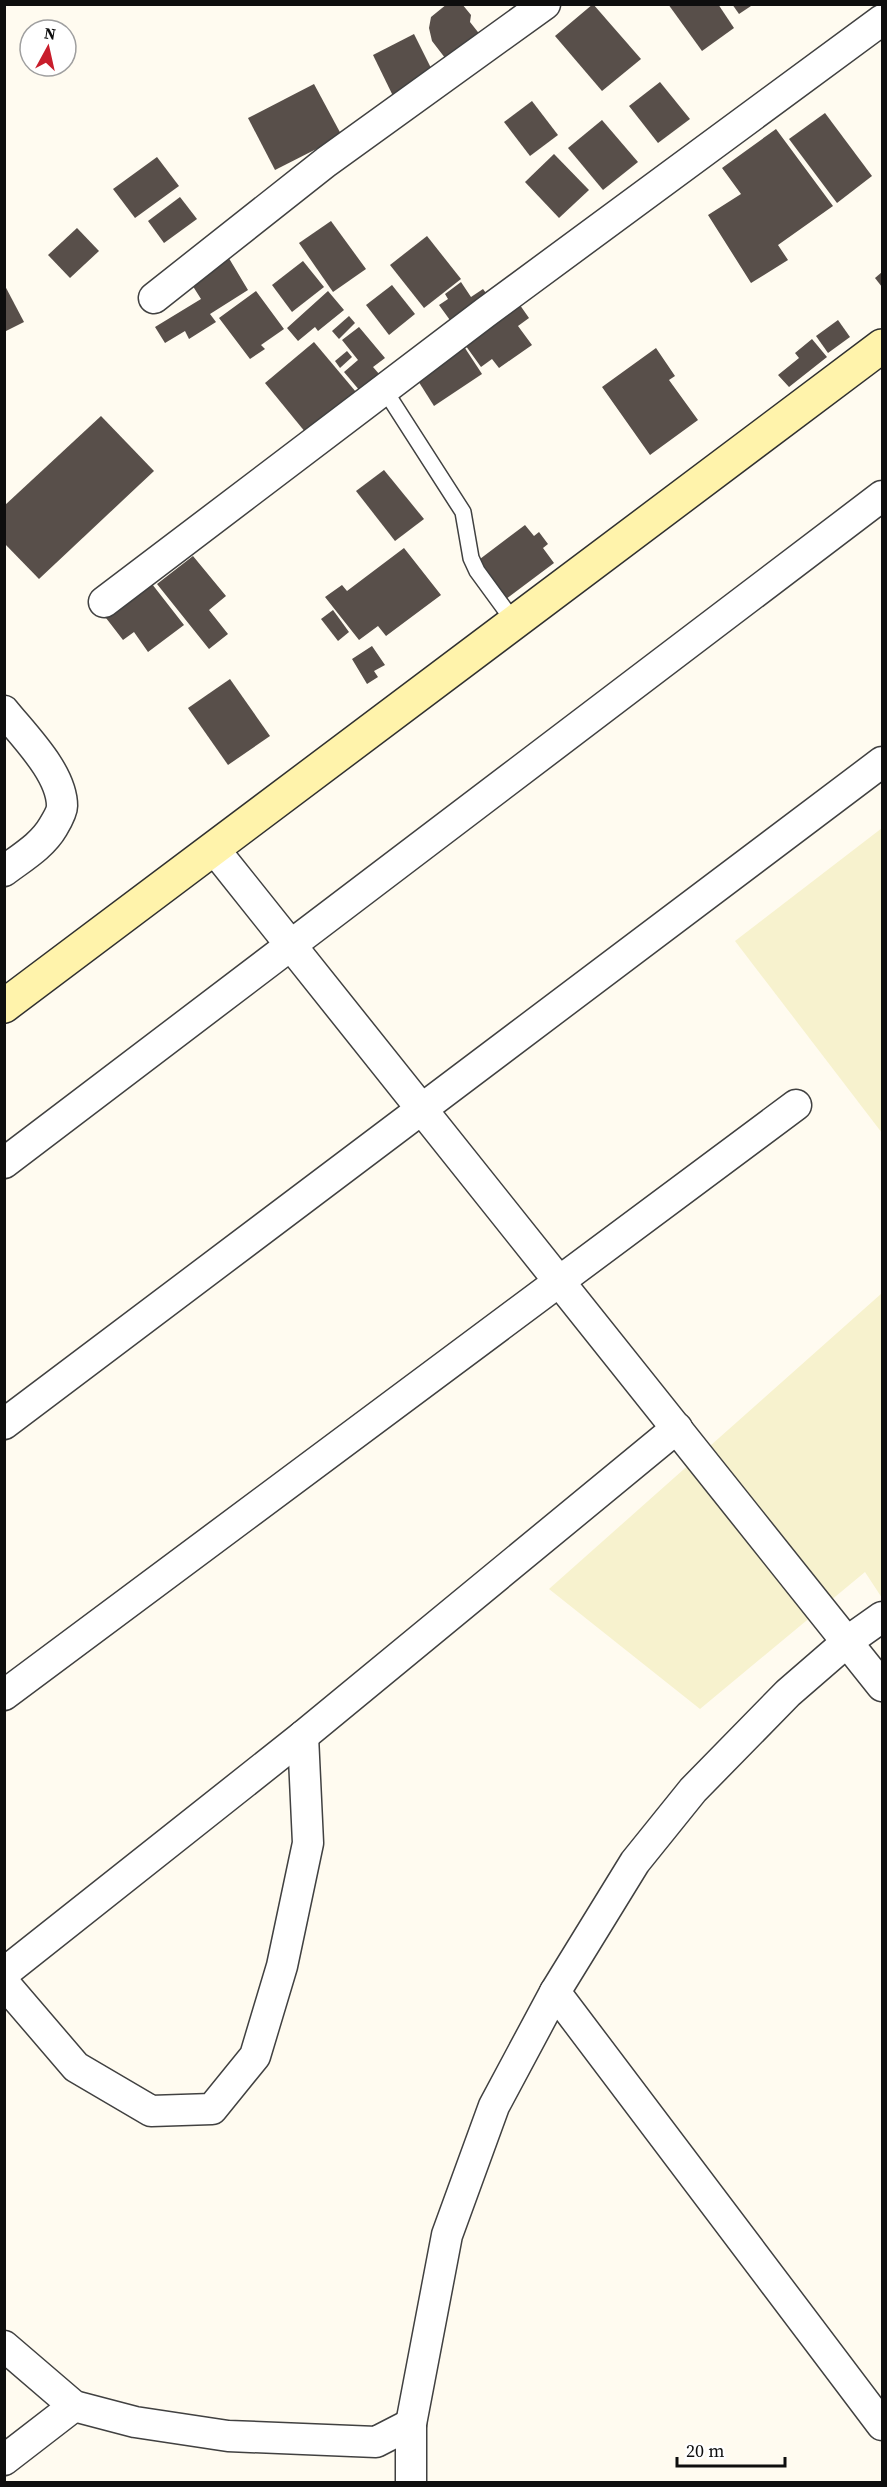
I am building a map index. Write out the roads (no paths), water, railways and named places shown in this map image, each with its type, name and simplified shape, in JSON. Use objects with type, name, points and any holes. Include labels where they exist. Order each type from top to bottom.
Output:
[{"type":"street","points":[[154,298],[326,162],[545,4]]},
{"type":"street","points":[[104,602],[384,389],[882,20]]},
{"type":"street","points":[[4,1006],[882,346]]},
{"type":"street","points":[[4,1163],[882,496]]},
{"type":"street","points":[[4,711],[50,770],[59,787],[62,808],[53,828],[42,841],[4,870]]},
{"type":"street","points":[[4,1424],[882,762]]},
{"type":"street","points":[[214,849],[882,1686]]},
{"type":"street","points":[[4,1695],[796,1104]]},
{"type":"street","points":[[4,1973],[303,1736],[676,1428]]},
{"type":"street","points":[[411,2482],[411,2424],[447,2235],[494,2106],[555,1992],[635,1862],[693,1790],[788,1693],[848,1641],[882,1617]]},
{"type":"street","points":[[4,1983],[76,2067],[151,2111],[212,2109],[255,2056],[282,1966],[308,1844],[303,1736]]},
{"type":"street","points":[[555,1992],[882,2425]]},
{"type":"street","points":[[4,2346],[74,2406],[135,2422],[228,2436],[376,2442],[411,2424]]},
{"type":"street","points":[[4,2460],[74,2406]]},
{"type":"lane","points":[[384,389],[463,512],[471,558],[477,571],[515,623]]}]
